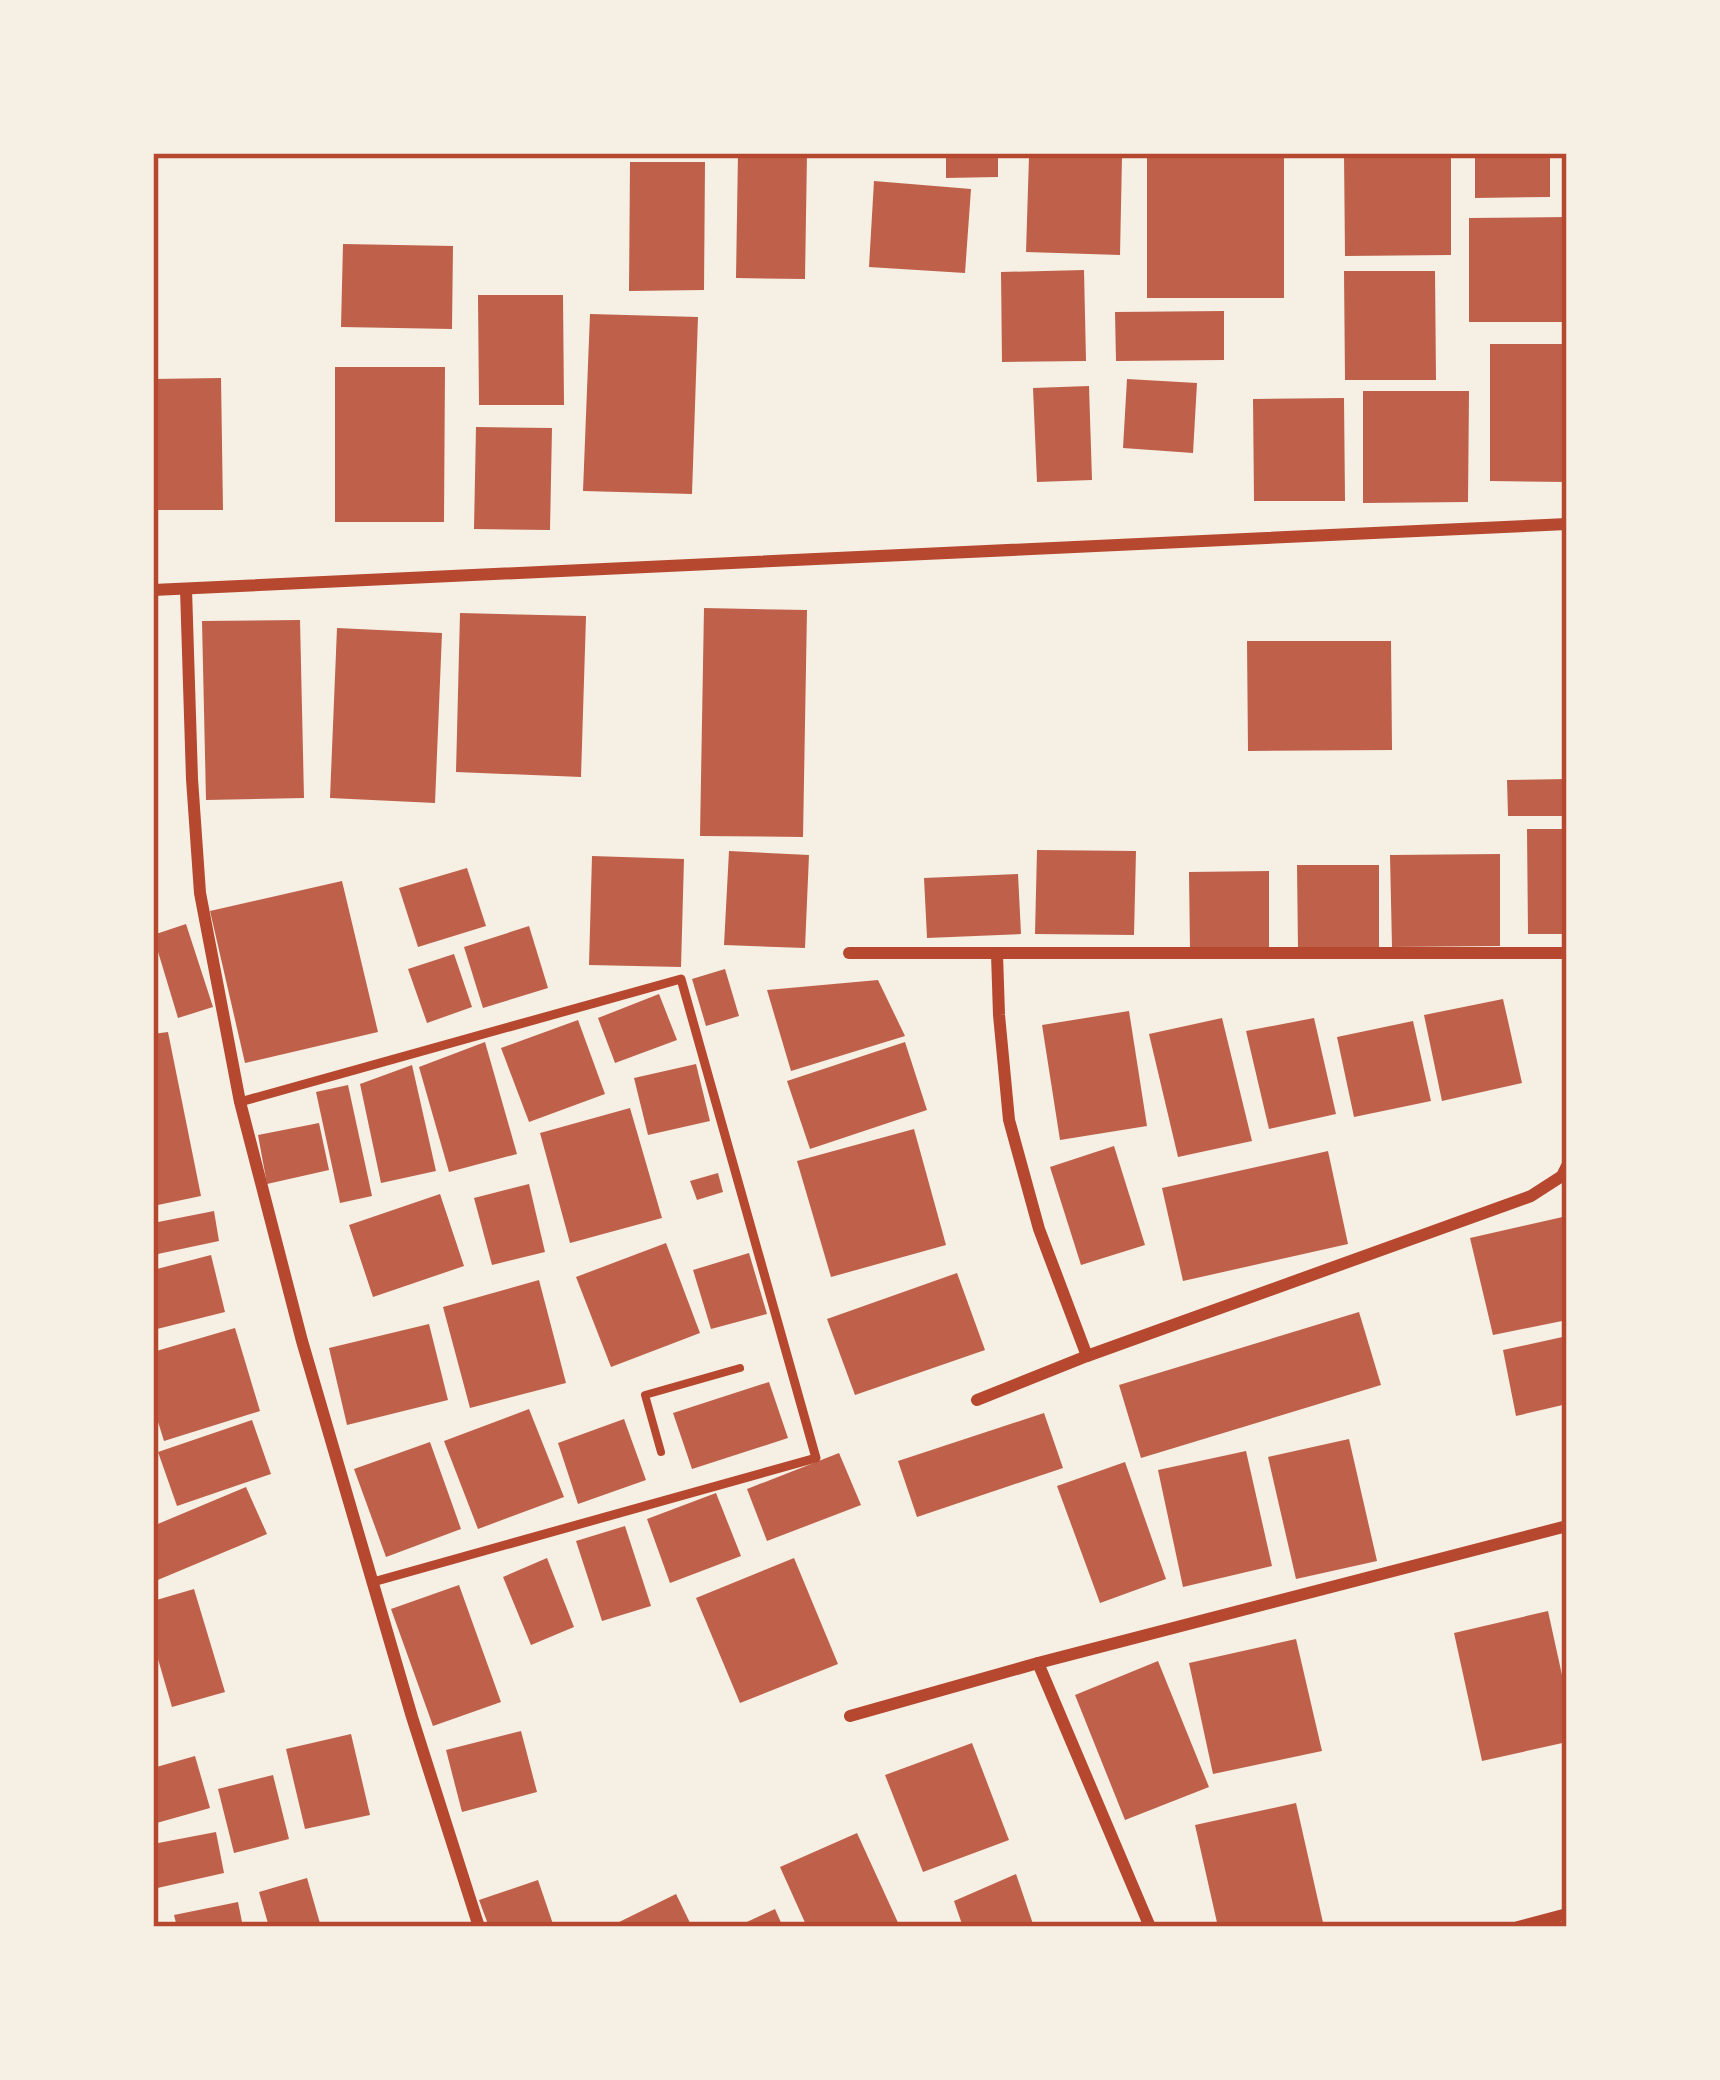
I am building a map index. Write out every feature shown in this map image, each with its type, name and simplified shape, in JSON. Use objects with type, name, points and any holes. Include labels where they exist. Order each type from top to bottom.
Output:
[{"type":"street","points":[[153,590],[1567,524]]},
{"type":"street","points":[[186,589],[200,893],[240,1102],[302,1341],[479,1927]]},
{"type":"street","points":[[849,953],[1567,953]]},
{"type":"street","points":[[998,955],[1009,1120],[1039,1228],[1087,1356]]},
{"type":"street","points":[[977,1400],[1531,1196],[1562,1176],[1567,1166]]},
{"type":"street","points":[[850,1716],[1567,1526]]},
{"type":"street","points":[[1038,1663],[1150,1927]]},
{"type":"street","points":[[1518,1927],[1567,1914]]},
{"type":"lane","points":[[240,1102],[681,979],[788,1354],[816,1458],[373,1582]]},
{"type":"path","points":[[673,1497],[645,1394],[788,1354]]},
{"type":"building","points":[[738,153],[807,153],[805,279],[736,278]]},
{"type":"building","points":[[946,153],[998,153],[998,177],[946,178]]},
{"type":"building","points":[[1147,153],[1284,153],[1284,298],[1147,298]]},
{"type":"building","points":[[1344,153],[1451,153],[1451,255],[1345,256]]},
{"type":"building","points":[[1475,153],[1550,153],[1550,197],[1475,198]]},
{"type":"building","points":[[1029,156],[1122,157],[1120,255],[1026,252]]},
{"type":"building","points":[[630,162],[705,162],[704,290],[629,291]]},
{"type":"building","points":[[874,181],[971,189],[965,273],[869,267]]},
{"type":"building","points":[[1567,217],[1567,322],[1469,322],[1469,218]]},
{"type":"building","points":[[343,244],[453,246],[452,329],[341,327]]},
{"type":"building","points":[[1084,270],[1086,361],[1002,362],[1001,272]]},
{"type":"building","points":[[1344,271],[1435,271],[1436,380],[1345,380]]},
{"type":"building","points":[[478,295],[563,295],[564,405],[479,405]]},
{"type":"building","points":[[1224,311],[1224,360],[1116,361],[1115,312]]},
{"type":"building","points":[[590,314],[698,317],[692,494],[583,491]]},
{"type":"building","points":[[1490,344],[1567,344],[1567,482],[1490,481]]},
{"type":"building","points":[[335,367],[445,367],[444,522],[335,522]]},
{"type":"building","points":[[221,378],[223,510],[153,510],[153,379]]},
{"type":"building","points":[[1127,379],[1197,383],[1193,453],[1123,448]]},
{"type":"building","points":[[1089,386],[1092,480],[1037,482],[1033,388]]},
{"type":"building","points":[[1363,391],[1469,391],[1468,502],[1363,503]]},
{"type":"building","points":[[1344,398],[1345,501],[1254,501],[1253,399]]},
{"type":"building","points":[[476,427],[552,428],[550,530],[474,529]]},
{"type":"building","points":[[704,608],[807,610],[803,837],[700,836]]},
{"type":"building","points":[[460,613],[586,616],[581,777],[456,772]]},
{"type":"building","points":[[300,620],[304,798],[206,800],[202,621]]},
{"type":"building","points":[[337,628],[442,633],[435,803],[330,798]]},
{"type":"building","points":[[1247,641],[1391,641],[1392,750],[1248,751]]},
{"type":"building","points":[[1567,779],[1567,816],[1508,816],[1507,780]]},
{"type":"building","points":[[1527,829],[1567,829],[1567,934],[1528,934]]},
{"type":"building","points":[[1037,850],[1136,851],[1134,935],[1035,934]]},
{"type":"building","points":[[729,851],[809,855],[805,948],[724,945]]},
{"type":"building","points":[[1500,854],[1500,946],[1392,947],[1390,855]]},
{"type":"building","points":[[592,856],[684,859],[681,967],[589,965]]},
{"type":"building","points":[[1297,865],[1379,865],[1379,949],[1298,949]]},
{"type":"building","points":[[467,868],[486,926],[418,947],[399,888]]},
{"type":"building","points":[[1269,871],[1269,950],[1190,950],[1189,872]]},
{"type":"building","points":[[1018,874],[1021,934],[927,938],[924,878]]},
{"type":"building","points":[[342,881],[378,1032],[245,1063],[210,911]]},
{"type":"building","points":[[186,924],[213,1007],[178,1018],[153,935]]},
{"type":"building","points":[[529,926],[548,988],[483,1008],[464,947]]},
{"type":"building","points":[[454,954],[472,1007],[427,1023],[408,969]]},
{"type":"building","points":[[725,969],[739,1016],[706,1026],[692,979]]},
{"type":"building","points":[[878,980],[905,1036],[791,1071],[767,990]]},
{"type":"building","points":[[659,994],[677,1040],[615,1063],[598,1018]]},
{"type":"building","points":[[1503,999],[1522,1083],[1442,1101],[1424,1015]]},
{"type":"building","points":[[1129,1011],[1147,1126],[1060,1140],[1042,1025]]},
{"type":"building","points":[[1222,1018],[1252,1141],[1178,1157],[1149,1034]]},
{"type":"building","points":[[1314,1018],[1336,1114],[1269,1129],[1246,1031]]},
{"type":"building","points":[[578,1020],[605,1094],[529,1122],[501,1048]]},
{"type":"building","points":[[1413,1021],[1431,1101],[1354,1117],[1337,1037]]},
{"type":"building","points":[[168,1032],[201,1196],[153,1206],[153,1034]]},
{"type":"building","points":[[485,1042],[517,1154],[449,1172],[419,1067]]},
{"type":"building","points":[[905,1042],[927,1110],[810,1149],[787,1081]]},
{"type":"building","points":[[696,1064],[710,1121],[648,1135],[634,1078]]},
{"type":"building","points":[[412,1065],[436,1171],[381,1183],[360,1084]]},
{"type":"building","points":[[348,1085],[372,1196],[340,1203],[316,1092]]},
{"type":"building","points":[[630,1108],[662,1218],[570,1243],[540,1133]]},
{"type":"building","points":[[319,1123],[329,1170],[267,1184],[258,1135]]},
{"type":"building","points":[[914,1129],[946,1245],[831,1277],[797,1161]]},
{"type":"building","points":[[1114,1146],[1145,1245],[1081,1265],[1050,1167]]},
{"type":"building","points":[[1328,1151],[1348,1244],[1183,1281],[1162,1188]]},
{"type":"building","points":[[718,1173],[723,1192],[697,1200],[690,1181]]},
{"type":"building","points":[[529,1184],[545,1252],[492,1265],[474,1198]]},
{"type":"building","points":[[440,1194],[464,1266],[373,1297],[349,1225]]},
{"type":"building","points":[[214,1211],[219,1241],[153,1255],[153,1223]]},
{"type":"building","points":[[1567,1216],[1567,1320],[1493,1335],[1470,1238]]},
{"type":"building","points":[[666,1243],[700,1333],[611,1367],[576,1277]]},
{"type":"building","points":[[749,1253],[767,1314],[711,1329],[693,1270]]},
{"type":"building","points":[[211,1255],[225,1312],[153,1330],[153,1270]]},
{"type":"building","points":[[957,1273],[985,1350],[855,1395],[827,1319]]},
{"type":"building","points":[[539,1280],[566,1383],[470,1408],[443,1307]]},
{"type":"building","points":[[1359,1312],[1381,1385],[1141,1458],[1119,1385]]},
{"type":"building","points":[[429,1324],[448,1400],[347,1425],[329,1348]]},
{"type":"building","points":[[235,1328],[260,1411],[164,1441],[153,1406],[153,1352]]},
{"type":"building","points":[[1567,1336],[1567,1404],[1516,1416],[1503,1350]]},
{"type":"building","points":[[769,1382],[788,1438],[692,1469],[673,1413]]},
{"type":"building","points":[[529,1409],[564,1497],[478,1529],[444,1441]]},
{"type":"building","points":[[1044,1413],[1063,1468],[917,1517],[898,1461]]},
{"type":"building","points":[[624,1419],[646,1480],[578,1504],[558,1443]]},
{"type":"building","points":[[252,1420],[271,1474],[177,1506],[158,1452]]},
{"type":"building","points":[[1349,1439],[1377,1561],[1296,1579],[1268,1457]]},
{"type":"building","points":[[430,1442],[461,1529],[386,1557],[354,1469]]},
{"type":"building","points":[[1246,1451],[1272,1566],[1183,1587],[1158,1470]]},
{"type":"building","points":[[839,1453],[861,1505],[767,1541],[747,1489]]},
{"type":"building","points":[[1125,1462],[1166,1579],[1100,1603],[1057,1486]]},
{"type":"building","points":[[246,1487],[267,1534],[153,1582],[153,1526]]},
{"type":"building","points":[[716,1493],[741,1556],[670,1583],[647,1519]]},
{"type":"building","points":[[625,1526],[651,1606],[602,1621],[576,1541]]},
{"type":"building","points":[[547,1558],[574,1627],[531,1645],[503,1577]]},
{"type":"building","points":[[794,1558],[838,1664],[740,1703],[696,1598]]},
{"type":"building","points":[[459,1585],[501,1702],[433,1726],[391,1609]]},
{"type":"building","points":[[194,1589],[225,1692],[172,1707],[153,1642],[153,1601]]},
{"type":"building","points":[[1548,1611],[1567,1698],[1567,1742],[1482,1761],[1454,1633]]},
{"type":"building","points":[[1296,1639],[1322,1751],[1213,1774],[1189,1663]]},
{"type":"building","points":[[1158,1661],[1209,1787],[1125,1820],[1075,1695]]},
{"type":"building","points":[[521,1731],[537,1792],[462,1812],[446,1750]]},
{"type":"building","points":[[351,1734],[370,1815],[305,1829],[286,1749]]},
{"type":"building","points":[[972,1743],[1009,1840],[923,1872],[885,1775]]},
{"type":"building","points":[[195,1756],[210,1808],[153,1824],[153,1768]]},
{"type":"building","points":[[273,1775],[289,1839],[234,1853],[218,1789]]},
{"type":"building","points":[[1296,1803],[1324,1927],[1218,1927],[1195,1825]]},
{"type":"building","points":[[216,1832],[224,1873],[153,1889],[153,1844]]},
{"type":"building","points":[[857,1833],[900,1927],[807,1927],[780,1867]]},
{"type":"building","points":[[1016,1874],[1034,1927],[963,1927],[954,1901]]},
{"type":"building","points":[[307,1878],[321,1927],[269,1927],[259,1892]]},
{"type":"building","points":[[538,1880],[554,1927],[489,1927],[479,1900]]},
{"type":"building","points":[[676,1894],[692,1927],[609,1927]]},
{"type":"building","points":[[238,1902],[243,1927],[177,1927],[174,1915]]},
{"type":"building","points":[[775,1909],[783,1927],[736,1927]]}]
